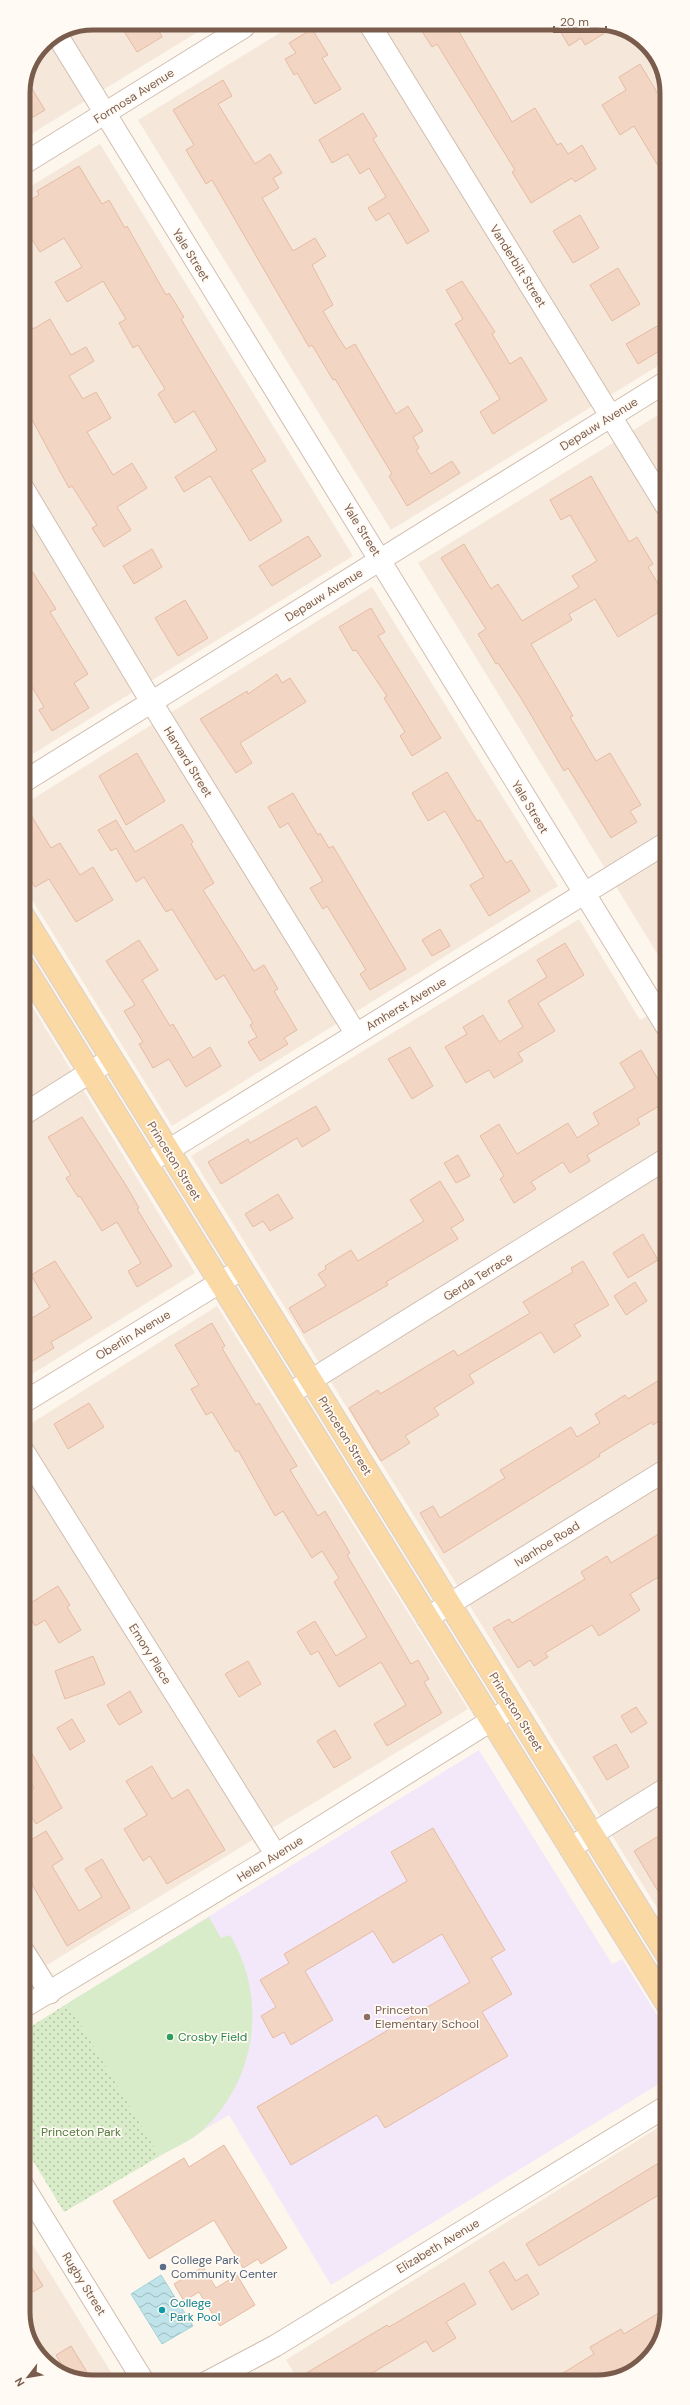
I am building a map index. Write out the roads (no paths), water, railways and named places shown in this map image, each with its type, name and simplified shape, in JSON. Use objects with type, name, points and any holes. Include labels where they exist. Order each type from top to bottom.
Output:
[{"type":"main road","name":"Princeton Street","points":[[30,927],[660,1944]]},
{"type":"main road","points":[[30,976],[660,1993]]},
{"type":"street","name":"Formosa Avenue","points":[[30,160],[239,30]]},
{"type":"street","name":"Vanderbilt Street","points":[[373,30],[660,496]]},
{"type":"street","name":"Yale Street","points":[[60,40],[104,114],[660,1016]]},
{"type":"street","name":"Depauw Avenue","points":[[30,778],[660,386]]},
{"type":"street","name":"Harvard Street","points":[[30,500],[152,703],[356,1034]]},
{"type":"street","name":"Amherst Avenue","points":[[146,1164],[660,847]]},
{"type":"street","points":[[30,1110],[111,1059]]},
{"type":"street","name":"Gerda Terrace","points":[[289,1394],[660,1162]]},
{"type":"street","name":"Oberlin Avenue","points":[[30,1398],[242,1269]]},
{"type":"street","name":"Emory Place","points":[[30,1462],[276,1855]]},
{"type":"street","name":"Ivanhoe Road","points":[[427,1618],[660,1474]]},
{"type":"street","name":"Helen Avenue","points":[[30,2004],[50,1994],[513,1707]]},
{"type":"street","points":[[570,1848],[660,1792]]},
{"type":"street","points":[[30,1962],[50,1994]]},
{"type":"street","name":"Elizabeth Avenue","points":[[220,2375],[275,2346],[660,2110]]},
{"type":"street","name":"Rugby Street","points":[[30,2197],[140,2375]]},
{"type":"water","name":"College Park Pool","points":[[161,2275],[193,2326],[162,2344],[131,2294]]},
{"type":"place","name":"Princeton Elementary School","points":[[367,2017]]},
{"type":"place","name":"Crosby Field","points":[[170,2037]]},
{"type":"place","name":"College Park Community Center","points":[[163,2267]]},
{"type":"place","name":"College Park Pool","points":[[162,2310]]},
{"type":"park label","name":"Princeton Park","points":[[81,2132]]}]
